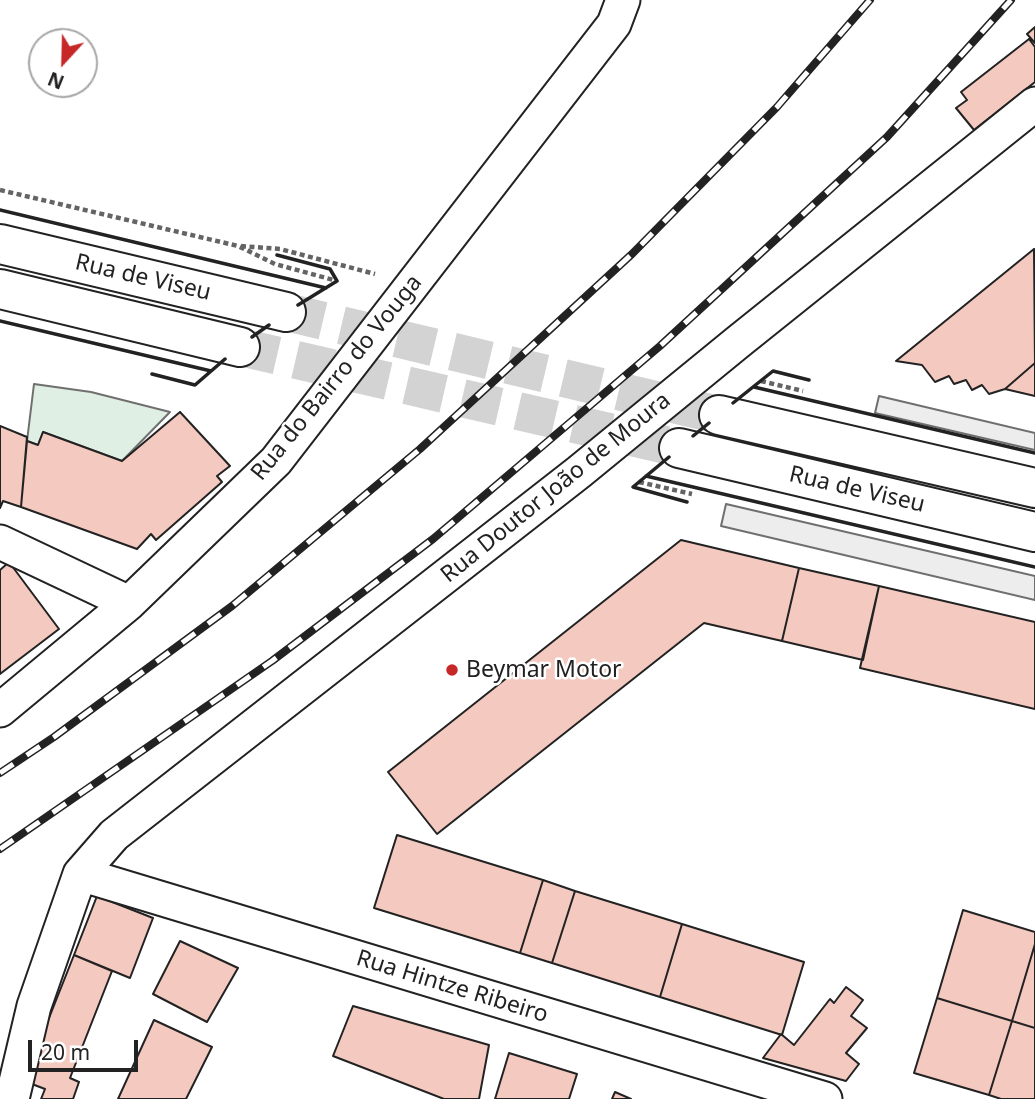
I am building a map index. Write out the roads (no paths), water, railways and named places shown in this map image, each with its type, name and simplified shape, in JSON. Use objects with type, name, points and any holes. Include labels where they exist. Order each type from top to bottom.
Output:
[{"type":"main road","name":"Rua de Viseu","points":[[0,244],[286,312]]},
{"type":"main road","name":"Rua de Viseu","points":[[0,289],[240,347]]},
{"type":"main road","name":"Rua de Viseu","points":[[719,415],[1035,488]]},
{"type":"main road","name":"Rua de Viseu","points":[[679,448],[1035,532]]},
{"type":"street","name":"Rua do Bairro do Vouga","points":[[0,710],[129,603],[276,461],[614,24],[623,0]]},
{"type":"street","name":"Rua Doutor João de Moura","points":[[80,874],[114,835],[579,472],[1035,104]]},
{"type":"street","points":[[0,542],[129,603]]},
{"type":"street","points":[[12,1099],[34,1006],[80,874]]},
{"type":"street","name":"Rua Hintze Ribeiro","points":[[80,874],[816,1098]]},
{"type":"tunnel","points":[[286,312],[719,415]]},
{"type":"tunnel","points":[[240,347],[679,448]]},
{"type":"railway","points":[[0,773],[54,737],[232,606],[420,449],[632,254],[777,107],[870,0]]},
{"type":"railway","points":[[0,849],[272,661],[433,539],[660,346],[887,137],[1011,0]]},
{"type":"place","name":"Beymar Motor","points":[[452,670]]}]
